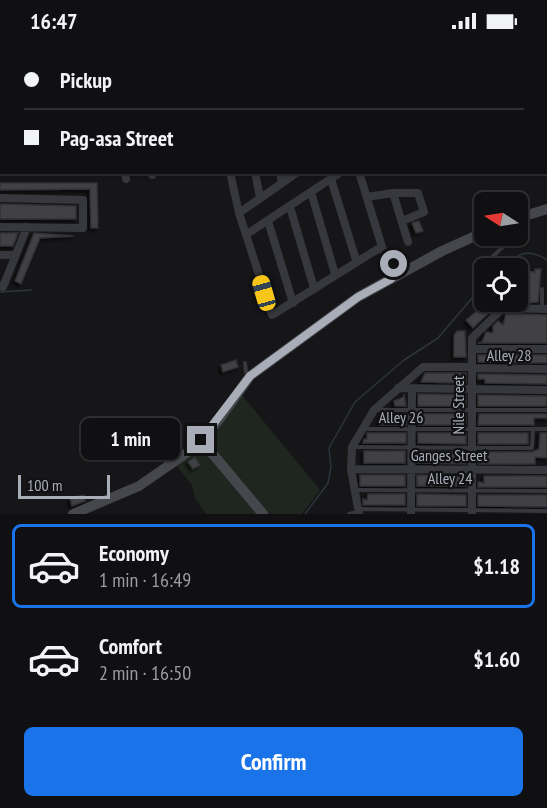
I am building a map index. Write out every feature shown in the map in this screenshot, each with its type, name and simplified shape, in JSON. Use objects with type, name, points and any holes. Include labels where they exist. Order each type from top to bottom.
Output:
[{"type":"street","points":[[230,174],[239,213],[270,313],[276,315],[356,260],[381,247]]},
{"type":"street","points":[[255,174],[260,198]]},
{"type":"street","points":[[280,174],[282,183]]},
{"type":"street","points":[[239,213],[295,174]]},
{"type":"street","points":[[247,234],[338,174]]},
{"type":"street","points":[[359,174],[381,247],[386,260],[393,260],[396,276]]},
{"type":"street","points":[[331,179],[356,260]]},
{"type":"street","points":[[311,192],[335,274]]},
{"type":"street","points":[[367,197],[393,193],[418,193],[423,213],[402,220]]},
{"type":"street","points":[[393,193],[408,242]]},
{"type":"street","points":[[0,198],[83,200],[83,228],[0,227]]},
{"type":"street","points":[[290,207],[314,288]]},
{"type":"street","points":[[528,215],[547,209]]},
{"type":"street","points":[[268,221],[293,303]]},
{"type":"street","points":[[0,286],[3,286],[27,227]]},
{"type":"street","points":[[74,514],[139,486],[191,450],[250,376],[358,297],[474,237]]},
{"type":"street","points":[[0,255],[15,255]]},
{"type":"street","points":[[528,308],[544,308]]},
{"type":"street","name":"Nile Street","points":[[472,512],[472,338],[496,312]]},
{"type":"street","points":[[472,349],[547,349]]},
{"type":"street","name":"Alley 28","points":[[352,447],[374,410],[423,367],[547,369]]},
{"type":"street","points":[[398,388],[547,390]]},
{"type":"street","points":[[411,512],[412,389]]},
{"type":"street","points":[[201,440],[263,514]]},
{"type":"street","points":[[352,447],[351,469],[358,512]]},
{"type":"street","name":"Ganges Street","points":[[351,469],[547,470]]},
{"type":"lane","points":[[491,258],[504,246]]},
{"type":"lane","points":[[542,289],[544,308]]},
{"type":"lane","points":[[245,363],[246,372],[250,376]]},
{"type":"lane","points":[[374,410],[547,410]]},
{"type":"lane","name":"Alley 26","points":[[363,429],[547,429]]},
{"type":"lane","points":[[352,447],[532,448],[533,429]]},
{"type":"lane","name":"Alley 24","points":[[354,490],[547,491]]},
{"type":"lane","points":[[349,514],[358,512],[547,511]]},
{"type":"shaded area","points":[[242,395],[320,490],[302,514],[206,514],[195,498],[192,485],[175,464]]},
{"type":"building","points":[[0,183],[97,183],[98,228],[91,228],[90,189],[0,190]]},
{"type":"building","points":[[0,204],[76,206],[76,219],[0,219]]},
{"type":"building","points":[[419,221],[423,231],[416,233],[412,223]]},
{"type":"building","points":[[0,233],[18,233],[13,246],[0,246]]},
{"type":"building","points":[[34,233],[74,236],[40,238],[21,284],[15,281]]},
{"type":"building","points":[[535,269],[541,269],[538,302],[528,303],[528,271],[535,272]]},
{"type":"building","points":[[476,312],[490,312],[473,328],[466,320]]},
{"type":"building","points":[[506,314],[547,315],[547,343],[478,343],[482,342],[486,332],[493,333],[493,326],[498,321],[503,325]]},
{"type":"building","points":[[457,331],[465,331],[466,357],[454,357],[454,335]]},
{"type":"building","points":[[478,355],[547,355],[547,363],[478,362]]},
{"type":"building","points":[[236,360],[238,367],[223,372],[221,365]]},
{"type":"building","points":[[425,373],[466,373],[466,383],[421,382]]},
{"type":"building","points":[[478,374],[547,375],[547,384],[485,383],[485,379],[478,379]]},
{"type":"building","points":[[404,394],[406,406],[395,406],[394,401],[404,397]]},
{"type":"building","points":[[418,394],[466,395],[466,406],[418,406]]},
{"type":"building","points":[[478,395],[547,396],[547,400],[546,406],[478,406]]},
{"type":"building","points":[[382,414],[406,414],[406,425],[379,425]]},
{"type":"building","points":[[418,414],[466,414],[466,425],[418,425]]},
{"type":"building","points":[[479,414],[547,414],[547,418],[534,418],[534,425],[478,425]]},
{"type":"building","points":[[367,433],[406,433],[406,443],[363,443],[364,439],[367,439]]},
{"type":"building","points":[[418,433],[466,433],[466,444],[418,443]]},
{"type":"building","points":[[478,433],[528,433],[528,444],[478,444]]},
{"type":"building","points":[[540,433],[547,433],[547,458],[535,457],[535,464],[478,464],[479,452],[532,452],[539,449]]},
{"type":"building","points":[[364,451],[405,451],[405,463],[364,463]]},
{"type":"building","points":[[417,451],[466,452],[466,464],[417,463]]},
{"type":"building","points":[[195,457],[200,465],[193,469],[188,462]]},
{"type":"building","points":[[360,475],[405,475],[405,486],[360,486]]},
{"type":"building","points":[[417,475],[466,476],[466,486],[417,486]]},
{"type":"building","points":[[484,476],[547,476],[547,487],[478,487],[478,482],[484,483]]},
{"type":"building","points":[[368,494],[405,494],[405,505],[363,505],[363,499],[367,500]]},
{"type":"building","points":[[417,494],[466,495],[466,506],[417,506]]},
{"type":"building","points":[[84,495],[85,501],[72,506],[70,498]]},
{"type":"building","points":[[478,495],[547,495],[547,507],[478,506]]},
{"type":"waterway","points":[[515,258],[530,253],[547,260]]},
{"type":"waterway","points":[[0,292],[31,290]]},
{"type":"waterway","points":[[305,514],[328,483],[331,467],[329,448],[355,402],[404,360],[438,338],[474,296]]},
{"type":"route","points":[[201,440],[218,421],[250,376],[272,357],[358,297],[391,279],[384,264],[389,259],[393,260],[394,264]]}]
